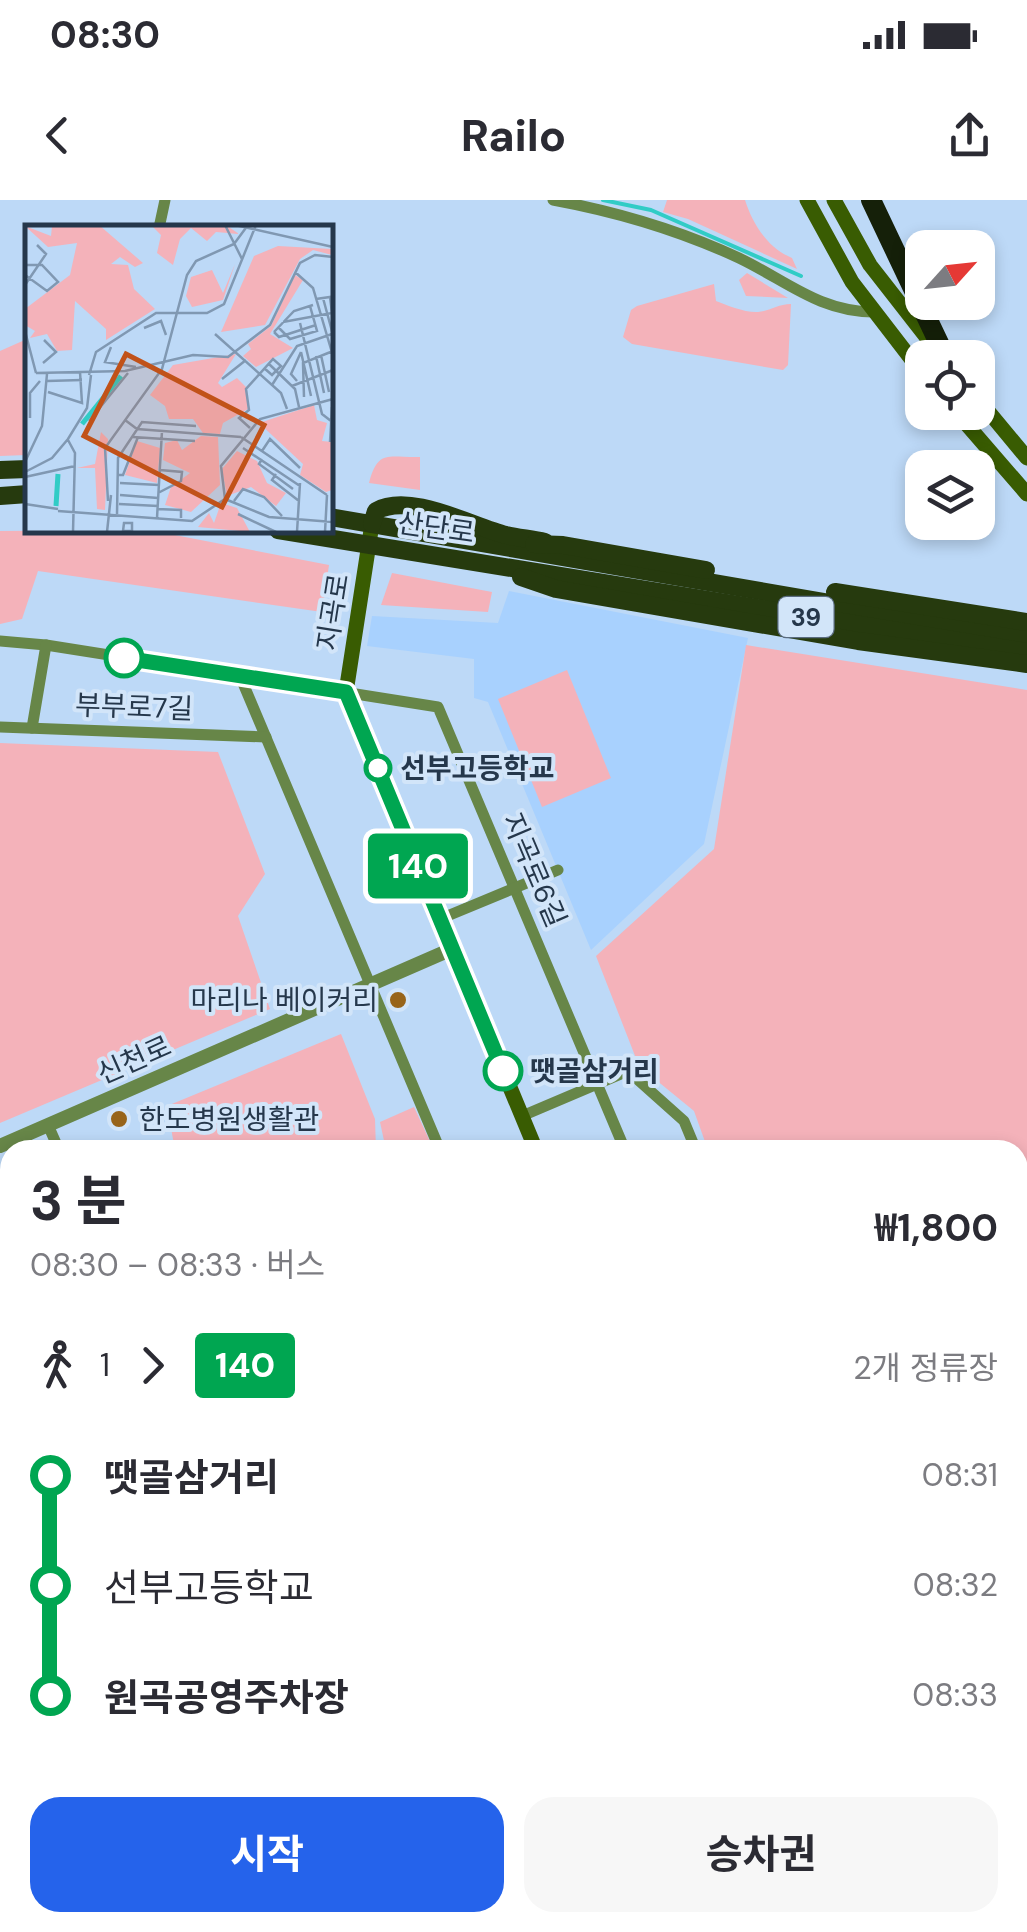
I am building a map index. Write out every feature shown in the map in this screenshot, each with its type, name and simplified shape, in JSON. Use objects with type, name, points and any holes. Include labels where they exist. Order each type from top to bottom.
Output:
[{"type":"highway","points":[[871,200],[936,340]]},
{"type":"main road","points":[[807,200],[852,282],[905,351]]},
{"type":"main road","points":[[834,200],[870,265],[930,340]]},
{"type":"main road","points":[[995,419],[1027,458]]},
{"type":"main road","points":[[972,430],[1027,494]]},
{"type":"main road","points":[[0,470],[25,469]]},
{"type":"main road","points":[[0,496],[25,494]]},
{"type":"main road","points":[[372,524],[376,510],[386,505],[416,507],[504,534],[1027,622]]},
{"type":"main road","name":"산단로","points":[[332,517],[372,524],[464,550],[588,571]]},
{"type":"main road","name":"지곡로","points":[[372,524],[346,692],[532,1140]]},
{"type":"main road","name":"산단로","points":[[289,532],[368,546],[464,550]]},
{"type":"main road","points":[[464,550],[563,545]]},
{"type":"main road","points":[[464,550],[556,589],[858,642],[1027,664]]},
{"type":"main road","name":"39","points":[[588,571],[1027,637]]},
{"type":"main road","name":"39","points":[[588,571],[1027,652]]},
{"type":"street","points":[[160,225],[165,200]]},
{"type":"street","points":[[554,200],[642,219],[737,257],[822,304],[845,312],[874,312]]},
{"type":"street","points":[[0,641],[346,692]]},
{"type":"street","points":[[32,728],[46,646]]},
{"type":"street","points":[[240,676],[436,1140]]},
{"type":"street","name":"지곡로6길","points":[[346,692],[438,707],[621,1140]]},
{"type":"street","name":"부부로7길","points":[[0,728],[266,737]]},
{"type":"street","points":[[440,919],[558,870]]},
{"type":"street","name":"신천로","points":[[13,1140],[452,949]]},
{"type":"street","points":[[522,1116],[628,1071],[684,1121],[692,1140]]},
{"type":"street","points":[[48,1124],[55,1140]]},
{"type":"shaded area","points":[[667,200],[745,200],[762,235],[792,258],[797,269],[688,219],[663,212]]},
{"type":"shaded area","points":[[747,273],[788,298],[746,296],[739,280]]},
{"type":"shaded area","points":[[714,284],[716,301],[742,310],[758,312],[791,304],[788,365],[783,370],[632,344],[623,337],[631,310],[637,306]]},
{"type":"shaded area","points":[[25,340],[25,455],[0,456],[0,351]]},
{"type":"shaded area","points":[[386,457],[420,457],[420,490],[369,483],[376,464]]},
{"type":"shaded area","points":[[0,531],[159,532],[329,565],[322,612],[38,571],[22,619],[0,624]]},
{"type":"shaded area","points":[[392,573],[492,592],[488,612],[381,605]]},
{"type":"shaded area","name":"선부고등학교","points":[[509,591],[748,638],[704,844],[591,950],[488,702],[474,698],[474,659],[367,646],[372,616],[498,623]]},
{"type":"shaded area","points":[[746,645],[1027,690],[1027,1140],[704,1140],[694,1111],[639,1066],[596,956],[714,849]]},
{"type":"shaded area","points":[[567,670],[611,778],[542,807],[498,699]]},
{"type":"shaded area","points":[[0,743],[218,752],[265,874],[238,916],[270,1009],[0,1123]]},
{"type":"shaded area","points":[[341,1034],[375,1119],[376,1140],[173,1140],[167,1106]]},
{"type":"shaded area","points":[[414,1107],[429,1140],[384,1140],[380,1122]]},
{"type":"waterway","points":[[603,200],[651,210],[801,276]]},
{"type":"bus line","name":"140","points":[[124,658],[346,692],[503,1071]]},
{"type":"place","name":"선부고등학교","points":[[378,768]]},
{"type":"place","name":"마리나 베이커리","points":[[398,1000]]},
{"type":"place","name":"땟골삼거리","points":[[503,1071]]},
{"type":"place","name":"한도병원생활관","points":[[119,1119]]}]
